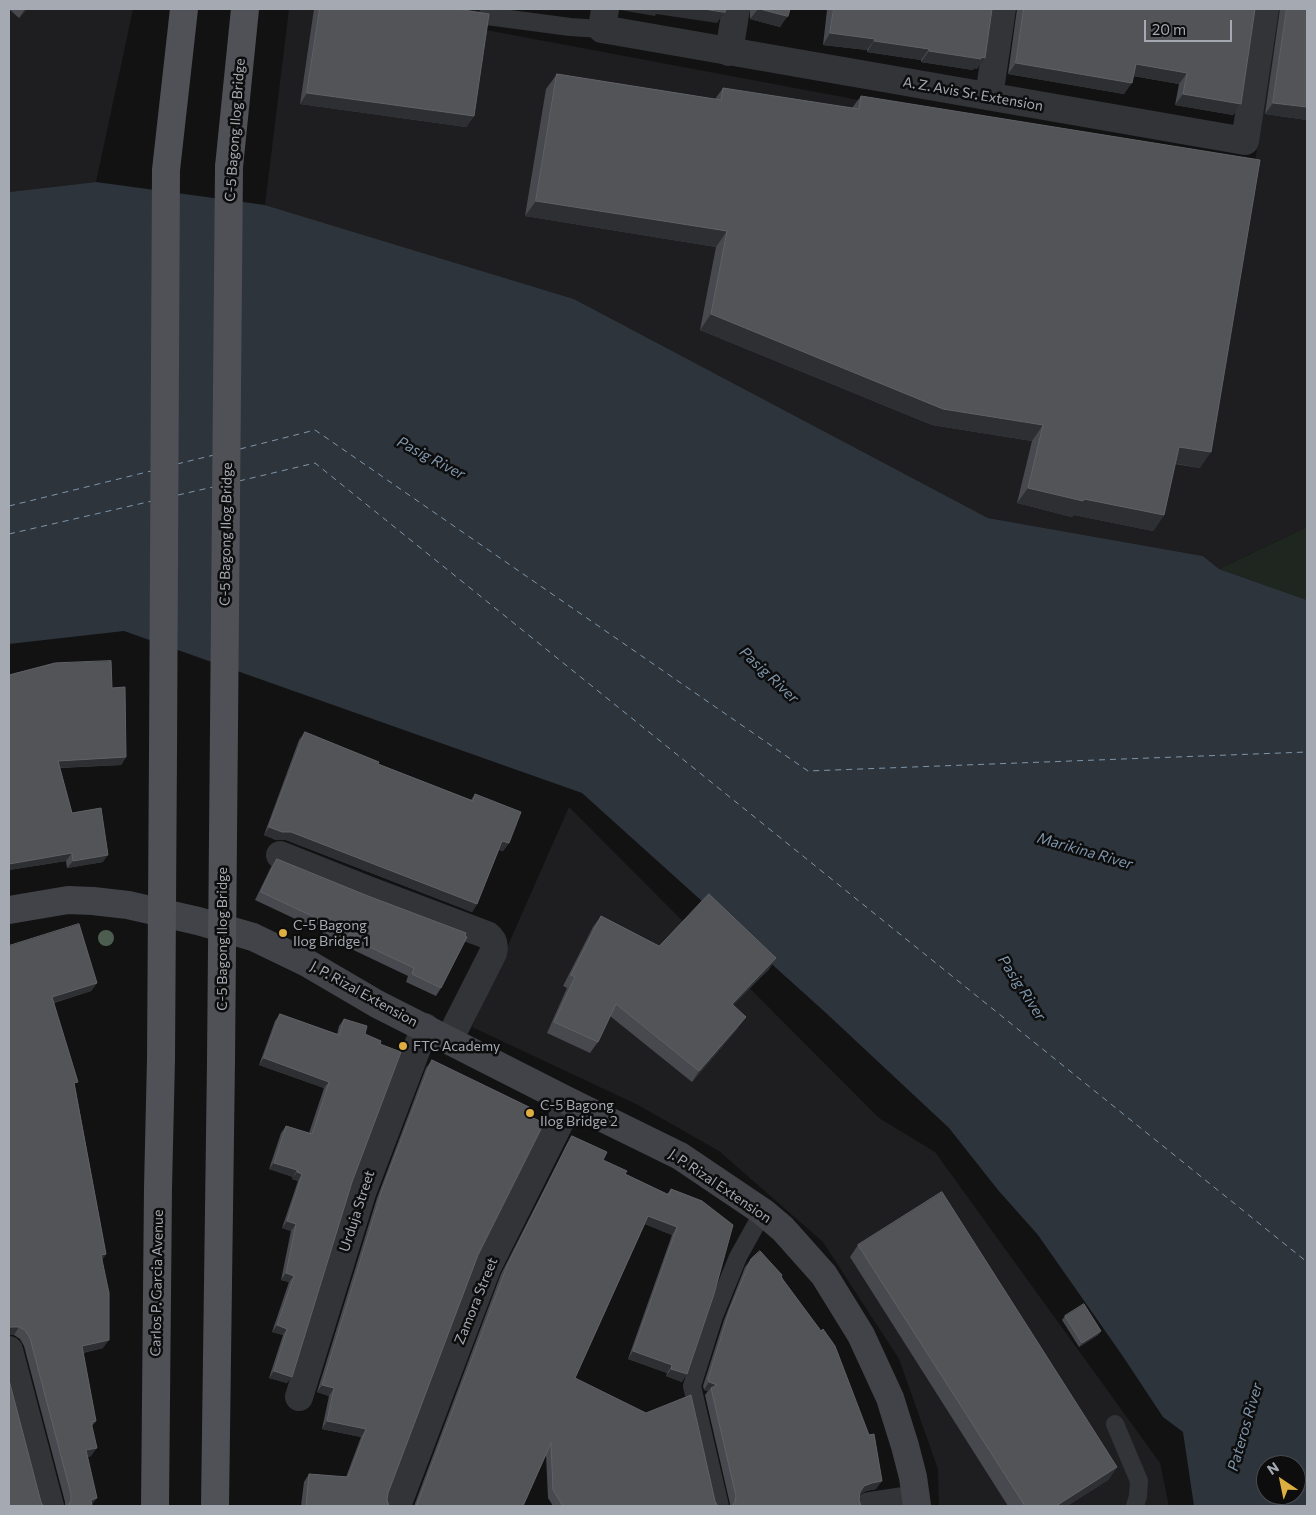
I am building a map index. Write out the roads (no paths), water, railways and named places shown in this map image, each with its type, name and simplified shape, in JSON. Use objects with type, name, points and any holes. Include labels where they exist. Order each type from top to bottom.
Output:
[{"type":"main road","name":"Carlos P. Garcia Avenue","points":[[155,1506],[158,1188],[162,1059],[166,170],[184,9]]},
{"type":"main road","name":"C-5 Bagong Ilog Bridge","points":[[215,1506],[229,167],[245,9]]},
{"type":"main road","name":"J. P. Rizal Extension","points":[[9,910],[68,900],[93,900],[128,905],[198,921],[253,937],[307,962],[377,1004],[680,1156],[783,1228],[824,1276],[861,1335],[898,1420],[913,1478],[917,1503]]},
{"type":"street","points":[[729,52],[736,9]]},
{"type":"street","points":[[989,96],[1002,9]]},
{"type":"street","name":"A. Z. Avis Sr. Extension","points":[[603,19],[729,52],[1245,141],[1265,9]]},
{"type":"street","points":[[280,855],[492,938],[495,948],[493,954],[449,1040]]},
{"type":"street","name":"Urduja Street","points":[[298,1397],[362,1193],[425,1027]]},
{"type":"street","name":"Zamora Street","points":[[398,1506],[487,1268],[570,1102]]},
{"type":"street","points":[[9,1350],[50,1506]]},
{"type":"street","points":[[869,1506],[917,1503]]},
{"type":"lane","name":"A. Z. Avis Sr. Extension","points":[[487,16],[570,27],[603,19]]},
{"type":"lane","points":[[720,1506],[692,1386],[714,1316],[738,1257],[762,1212]]},
{"type":"lane","points":[[1115,1424],[1139,1481],[1138,1496],[1134,1506]]},
{"type":"water","points":[[96,182],[265,205],[574,299],[988,518],[1203,556],[1219,569],[1307,600],[1307,1506],[1194,1506],[1183,1432],[1163,1417],[1038,1235],[998,1190],[949,1128],[826,1013],[582,793],[124,631],[9,644],[9,192]]},
{"type":"place","name":"C-5 Bagong Ilog Bridge 1","points":[[283,933]]},
{"type":"place","name":"FTC Academy","points":[[403,1046]]},
{"type":"place","name":"C-5 Bagong Ilog Bridge 2","points":[[530,1113]]},
{"type":"water label","name":"Pasig River","points":[[431,458]]},
{"type":"water label","name":"Pasig River","points":[[769,675]]},
{"type":"water label","name":"Marikina River","points":[[1085,851]]},
{"type":"water label","name":"Pasig River","points":[[1022,988]]},
{"type":"water label","name":"Pateros River","points":[[1245,1427]]}]
